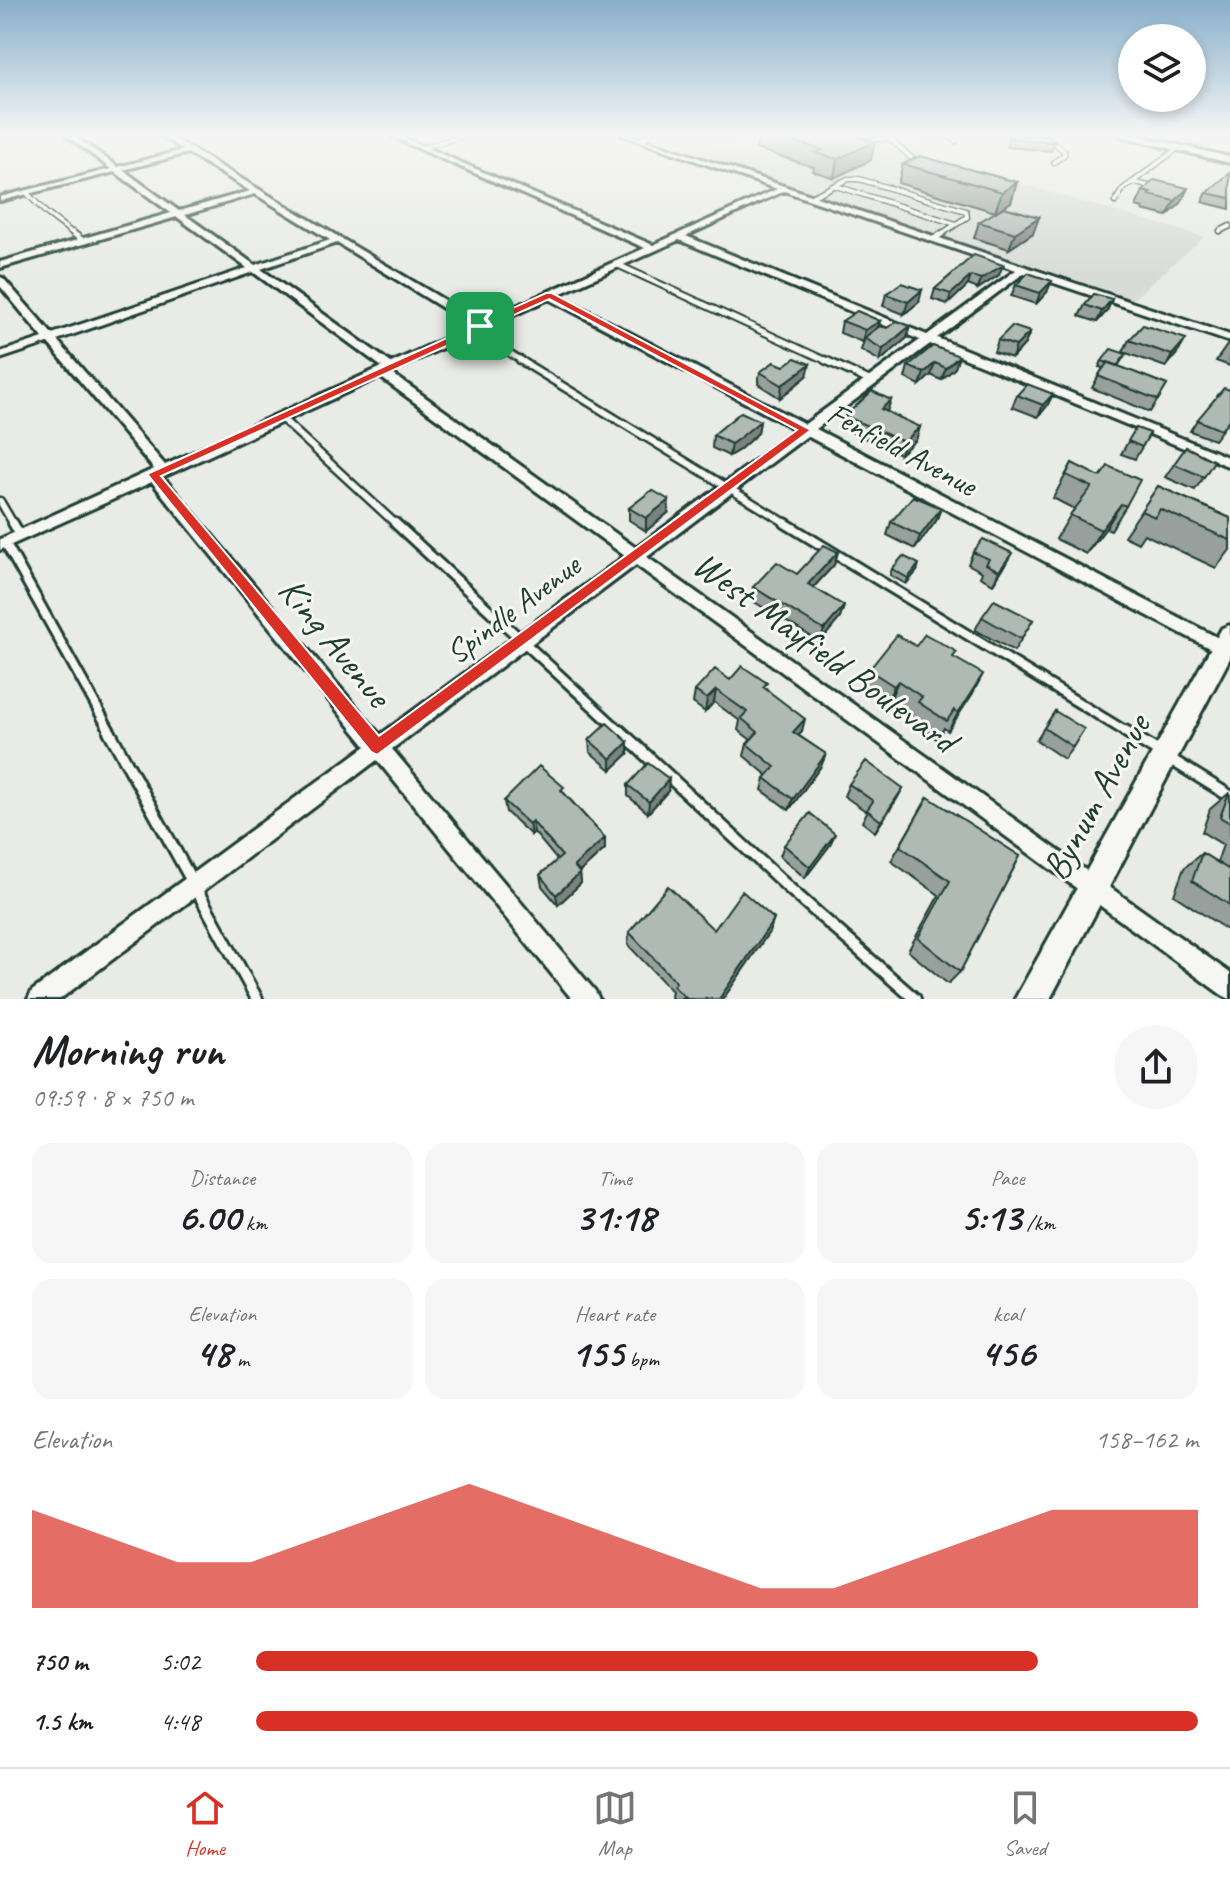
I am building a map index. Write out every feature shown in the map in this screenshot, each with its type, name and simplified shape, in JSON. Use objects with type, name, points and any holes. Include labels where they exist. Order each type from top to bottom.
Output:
[{"type":"main road","name":"Bynum Avenue","points":[[1032,999],[1164,755],[1228,645]]},
{"type":"street","points":[[0,199],[72,182]]},
{"type":"street","name":"West Mayfield Boulevard","points":[[134,182],[255,269],[635,556],[1230,987]]},
{"type":"street","points":[[241,182],[476,328]]},
{"type":"street","points":[[499,182],[653,248]]},
{"type":"street","points":[[767,182],[1230,339]]},
{"type":"street","points":[[3,543],[785,188]]},
{"type":"street","points":[[0,265],[257,191]]},
{"type":"street","points":[[678,236],[1230,463]]},
{"type":"street","points":[[0,356],[338,240]]},
{"type":"street","name":"Spindle Avenue","points":[[40,999],[1023,269]]},
{"type":"street","name":"King Avenue","points":[[0,280],[51,339],[377,747],[587,999]]},
{"type":"street","name":"Fenfield Avenue","points":[[549,295],[805,430],[1228,645]]},
{"type":"lane","points":[[811,197],[844,182]]},
{"type":"lane","points":[[875,182],[960,208],[967,217],[934,239]]},
{"type":"lane","points":[[1115,202],[1123,189],[1133,182],[1161,190]]},
{"type":"lane","points":[[836,186],[956,224]]},
{"type":"lane","points":[[27,193],[46,213],[83,241]]},
{"type":"lane","points":[[1220,231],[1230,226]]},
{"type":"lane","points":[[616,264],[870,381]]},
{"type":"lane","points":[[476,328],[1230,796]]},
{"type":"lane","points":[[280,417],[790,889],[915,999]]},
{"type":"lane","points":[[0,501],[20,535]]},
{"type":"lane","points":[[3,543],[257,999]]},
{"type":"shaded area","points":[[780,182],[1013,182],[1204,237],[1132,300]]},
{"type":"building","points":[[965,182],[1017,182],[1002,192]]},
{"type":"building","points":[[1152,182],[1188,188],[1175,201],[1143,191]]},
{"type":"building","points":[[1220,182],[1230,182],[1230,198],[1207,193]]},
{"type":"building","points":[[1004,207],[1039,217],[1015,233],[979,222]]},
{"type":"building","points":[[974,255],[1003,265],[981,279],[971,276],[951,294],[935,289]]},
{"type":"building","points":[[1028,273],[1052,281],[1040,293],[1016,285]]},
{"type":"building","points":[[901,283],[922,290],[908,302],[886,294]]},
{"type":"building","points":[[1094,294],[1112,299],[1102,311],[1085,305]]},
{"type":"building","points":[[857,311],[880,321],[865,330],[842,321]]},
{"type":"building","points":[[897,321],[910,326],[883,349],[864,338],[880,326],[887,328]]},
{"type":"building","points":[[1143,325],[1186,339],[1172,355],[1129,340]]},
{"type":"building","points":[[1012,326],[1030,332],[1016,346],[998,340]]},
{"type":"building","points":[[933,346],[959,356],[946,368],[935,363],[924,373],[908,366]]},
{"type":"building","points":[[1111,349],[1126,354],[1117,366],[1102,361]]},
{"type":"building","points":[[795,358],[810,364],[782,385],[760,372],[774,362],[784,366]]},
{"type":"building","points":[[1108,362],[1167,385],[1158,400],[1098,376]]},
{"type":"building","points":[[1027,384],[1053,394],[1043,405],[1017,395]]},
{"type":"building","points":[[1224,388],[1230,390],[1230,418],[1221,430],[1197,420]]},
{"type":"building","points":[[872,391],[891,400],[881,409],[920,427],[904,442],[845,416]]},
{"type":"building","points":[[741,412],[760,421],[731,444],[713,435]]},
{"type":"building","points":[[1136,428],[1150,433],[1142,447],[1128,441]]},
{"type":"building","points":[[1186,447],[1214,461],[1204,477],[1174,464]]},
{"type":"building","points":[[1072,463],[1100,477],[1108,466],[1140,480],[1126,506],[1121,504],[1101,530],[1070,515],[1092,487],[1066,475]]},
{"type":"building","points":[[1158,486],[1230,518],[1230,540],[1160,509],[1155,517],[1141,511]]},
{"type":"building","points":[[652,490],[669,500],[646,518],[629,508]]},
{"type":"building","points":[[913,496],[941,508],[920,536],[891,522]]},
{"type":"building","points":[[983,539],[1012,553],[999,571],[986,564],[989,559],[973,552]]},
{"type":"building","points":[[824,545],[838,552],[808,584],[844,606],[824,630],[753,587],[777,562],[797,574]]},
{"type":"building","points":[[903,556],[919,564],[908,578],[892,569]]},
{"type":"building","points":[[994,600],[1033,620],[1021,639],[982,617]]},
{"type":"building","points":[[925,634],[957,652],[953,657],[983,674],[958,713],[954,710],[947,721],[918,702],[922,697],[898,681],[894,686],[869,670],[897,635],[916,646]]},
{"type":"building","points":[[742,666],[767,683],[763,687],[805,719],[793,732],[826,754],[793,799],[765,778],[775,767],[747,744],[758,732],[741,718],[747,712],[716,690],[707,699],[695,691],[715,669],[730,680]]},
{"type":"building","points":[[1055,711],[1084,729],[1073,747],[1044,728]]},
{"type":"building","points":[[607,723],[628,742],[611,759],[589,740]]},
{"type":"building","points":[[866,761],[903,788],[881,821],[867,810],[873,801],[849,784]]},
{"type":"building","points":[[648,763],[669,779],[649,802],[628,785]]},
{"type":"building","points":[[539,766],[564,787],[561,790],[605,838],[574,866],[580,873],[556,895],[540,875],[562,856],[532,821],[529,824],[504,801]]},
{"type":"building","points":[[1230,794],[1230,823],[1220,817]]},
{"type":"building","points":[[928,797],[1020,856],[960,972],[918,938],[950,881],[900,846]]},
{"type":"building","points":[[810,813],[835,834],[810,867],[784,845]]},
{"type":"building","points":[[1202,853],[1228,869],[1230,865],[1230,905],[1192,881]]},
{"type":"building","points":[[668,886],[714,930],[742,891],[774,919],[719,999],[687,999],[673,986],[676,982],[629,932]]},
{"type":"route","points":[[549,295],[805,430],[377,747],[153,474],[480,326],[549,295]]}]
